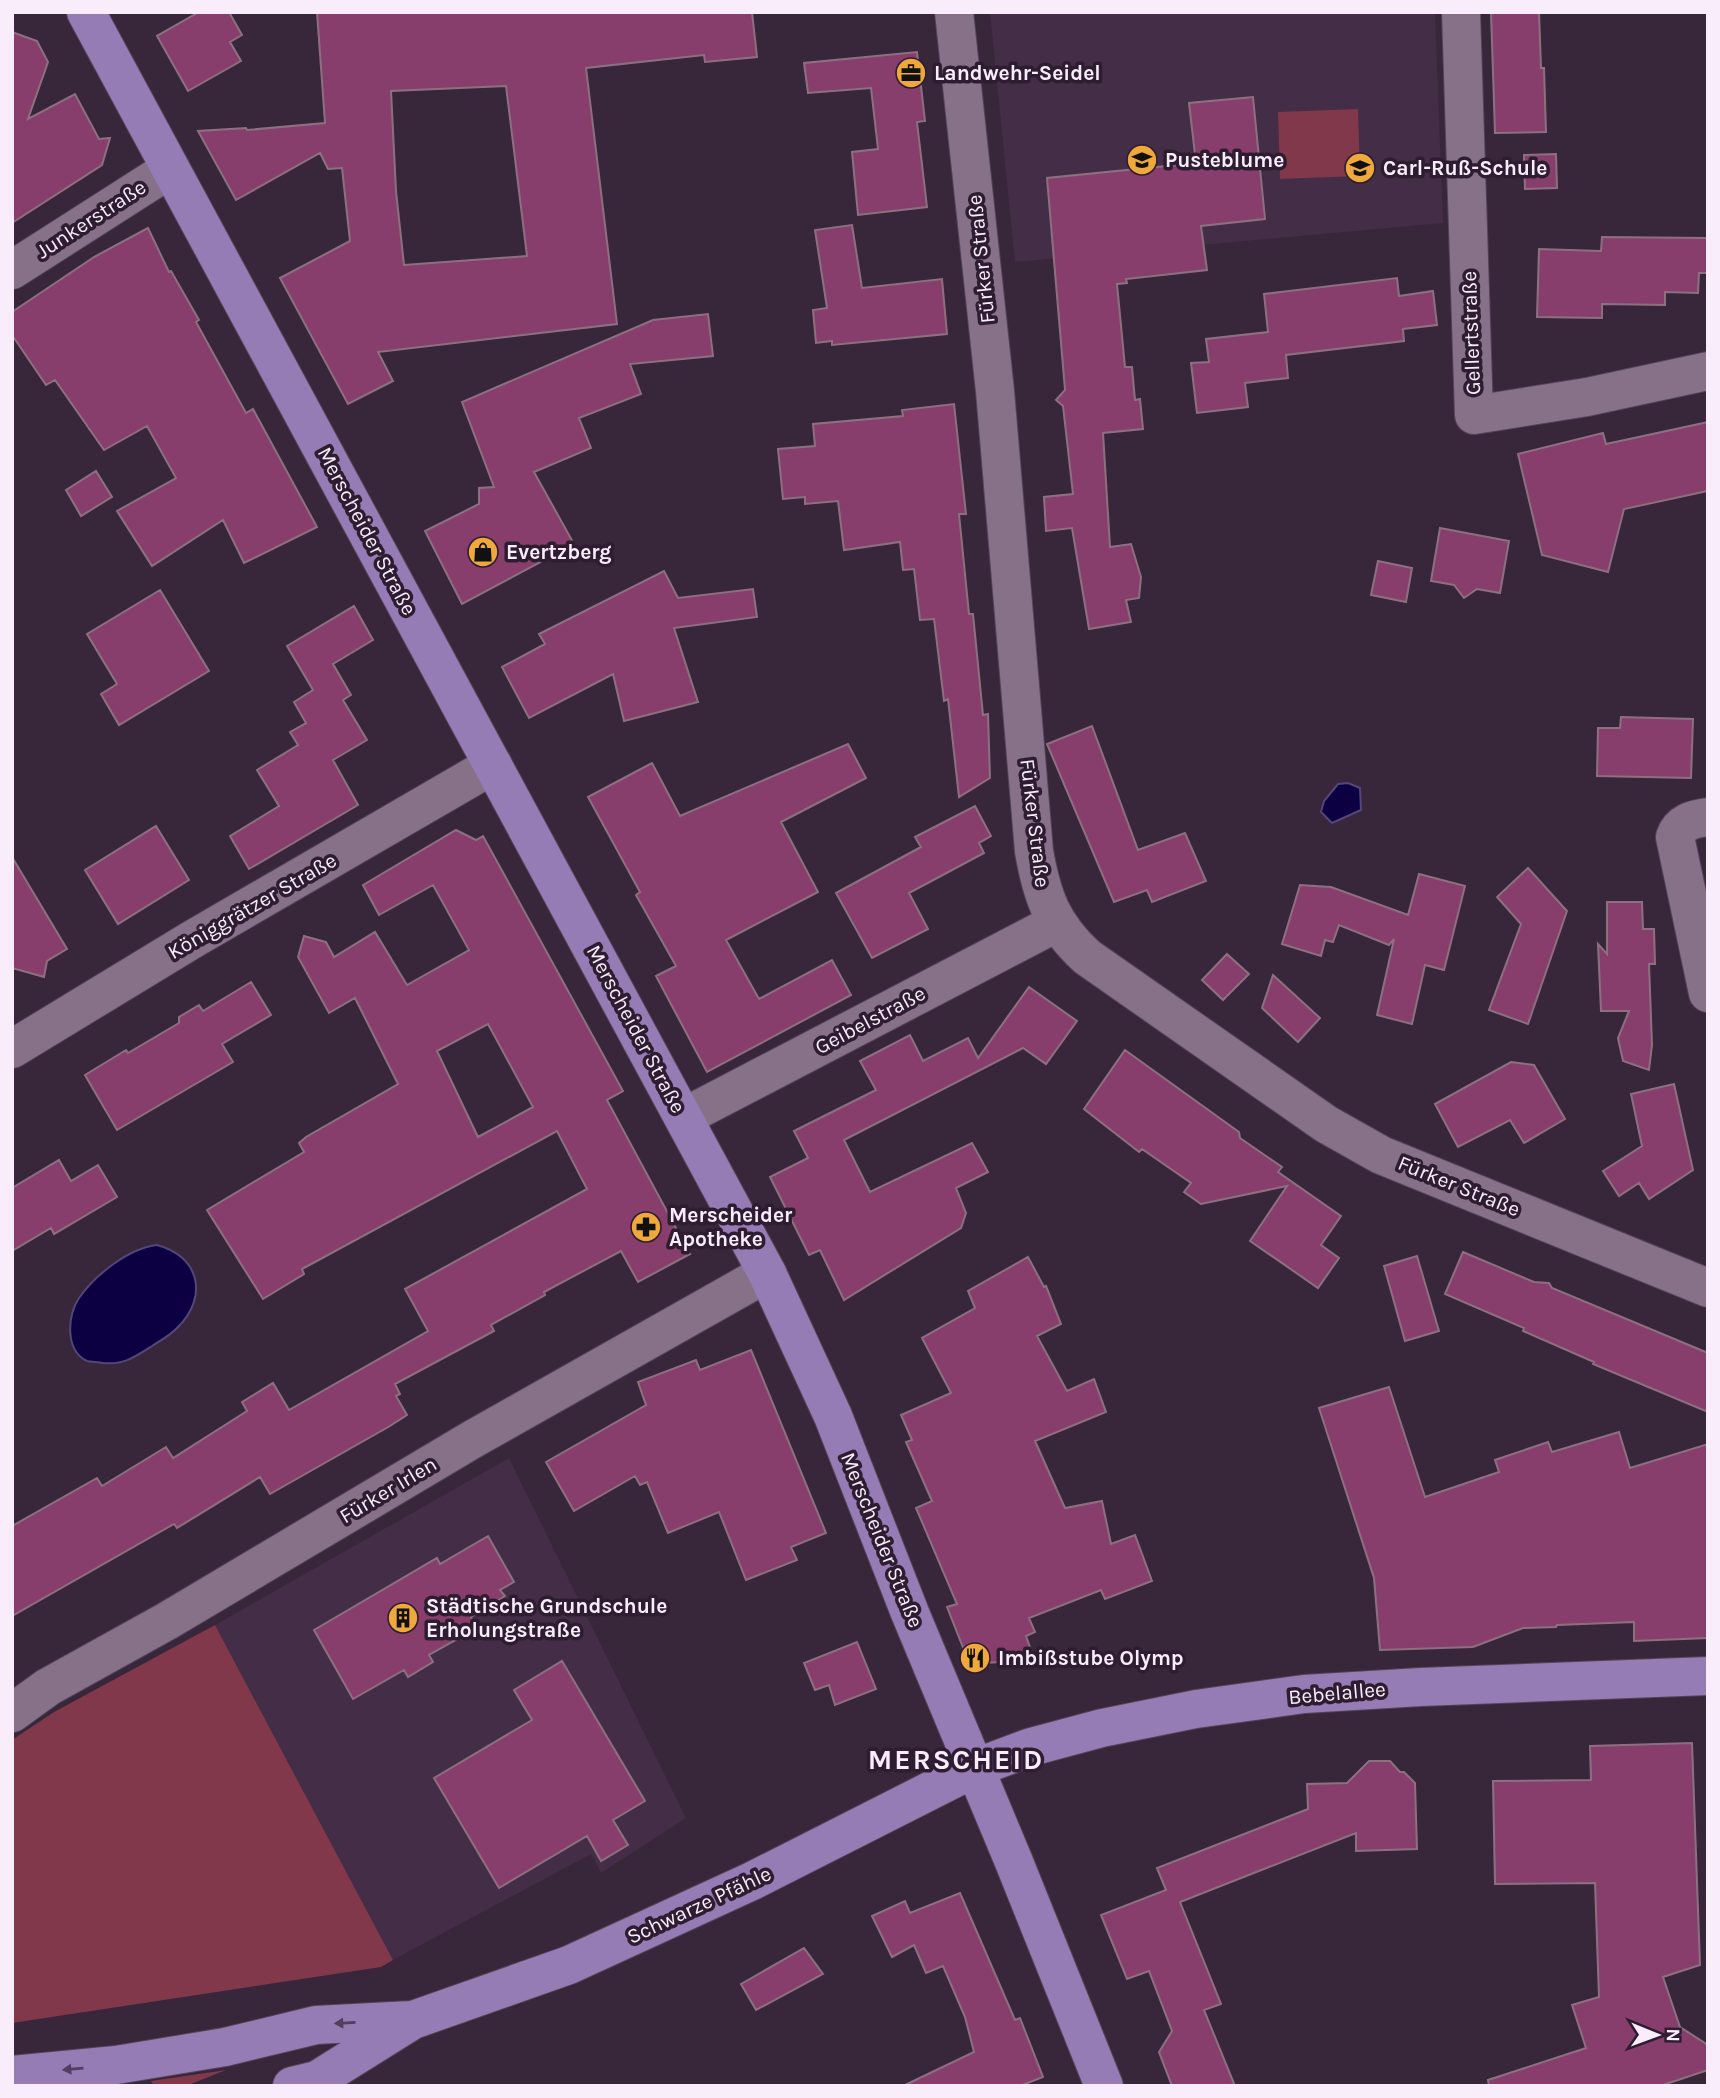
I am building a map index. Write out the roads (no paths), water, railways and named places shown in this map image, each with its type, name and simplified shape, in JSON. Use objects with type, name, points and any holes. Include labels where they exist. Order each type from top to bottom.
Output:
[{"type":"main road","name":"Merscheider Straße","points":[[86,12],[767,1273],[833,1416],[910,1613],[1104,2086]]},
{"type":"main road","name":"Bebelallee","points":[[975,1768],[1031,1746],[1102,1728],[1196,1709],[1304,1694],[1708,1676]]},
{"type":"main road","name":"Schwarze Pfähle","points":[[292,2086],[317,2080],[413,2020],[569,1965],[752,1881],[975,1768]]},
{"type":"main road","name":"Schwarze Pfähle","points":[[12,2075],[123,2075],[316,2025],[413,2020]]},
{"type":"street","name":"Fürker Straße","points":[[954,12],[995,391],[1034,850],[1039,879],[1056,923],[1087,957],[1337,1130],[1381,1155],[1708,1288]]},
{"type":"street","name":"Gellertstraße","points":[[1461,12],[1474,415],[1587,397],[1708,371]]},
{"type":"street","name":"Junkerstraße","points":[[12,270],[170,169]]},
{"type":"street","name":"Königgrätzer Straße","points":[[12,1049],[193,939],[493,765]]},
{"type":"street","points":[[1708,817],[1688,821],[1677,831],[1675,837],[1708,993]]},
{"type":"street","name":"Geibelstraße","points":[[684,1117],[1056,923]]},
{"type":"street","name":"Fürker Irlen","points":[[12,1713],[48,1687],[167,1620],[473,1439],[767,1273]]},
{"type":"place","name":"Landwehr-Seidel","points":[[911,73]]},
{"type":"place","name":"Pusteblume","points":[[1142,160]]},
{"type":"place","name":"Carl-Ruß-Schule","points":[[1360,168]]},
{"type":"place","name":"Evertzberg","points":[[483,552]]},
{"type":"place","name":"Merscheider Apotheke","points":[[646,1227]]},
{"type":"place","name":"Städtische Grundschule Erholungstraße","points":[[403,1618]]},
{"type":"place","name":"Imbißstube Olymp","points":[[975,1658]]},
{"type":"district","name":"MERSCHEID","points":[[956,1759]]}]
